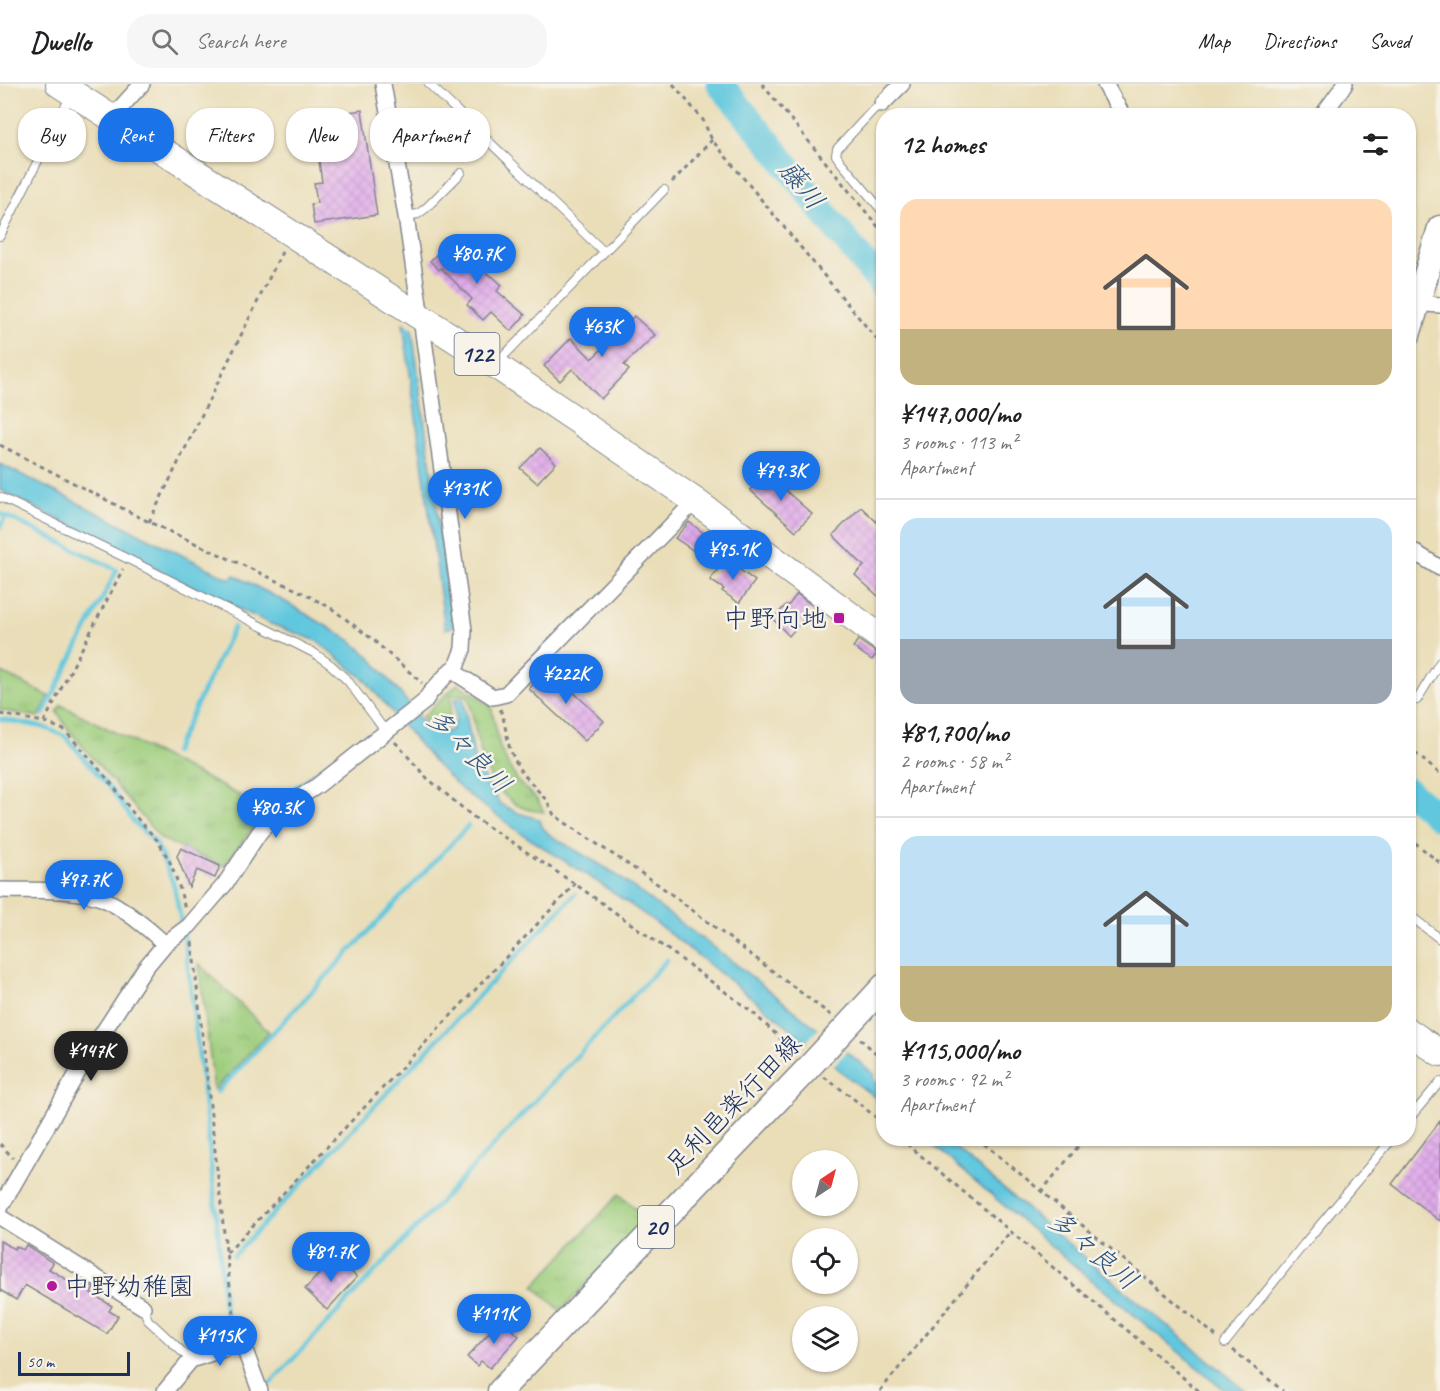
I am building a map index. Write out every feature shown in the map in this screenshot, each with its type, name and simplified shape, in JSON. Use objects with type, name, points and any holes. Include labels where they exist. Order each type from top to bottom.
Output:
[{"type":"highway","name":"122","points":[[66,88],[98,109]]},
{"type":"highway","name":"122","points":[[174,159],[495,365],[695,501],[876,634]]},
{"type":"highway","points":[[1416,1036],[1440,1053]]},
{"type":"main road","points":[[1422,303],[1440,228]]},
{"type":"main road","name":"足利邑楽行田線","points":[[500,1391],[876,995]]},
{"type":"street","points":[[120,108],[142,84]]},
{"type":"street","points":[[0,1208],[85,1060],[145,968],[165,944],[189,926],[225,884],[259,833],[277,812],[317,786],[427,698],[456,667],[463,649],[464,630],[421,318],[383,84]]},
{"type":"street","points":[[882,104],[902,84]]},
{"type":"street","points":[[1105,84],[1119,108]]},
{"type":"street","points":[[1328,108],[1345,84]]},
{"type":"street","points":[[451,670],[493,697],[506,694],[695,501]]},
{"type":"street","points":[[1416,553],[1440,568]]},
{"type":"street","points":[[0,890],[64,892],[100,898],[112,903],[165,944]]},
{"type":"street","points":[[0,1217],[143,1307]]},
{"type":"street","points":[[165,1391],[191,1360],[239,1344],[243,1345],[260,1391]]},
{"type":"lane","points":[[429,84],[604,252]]},
{"type":"lane","points":[[0,236],[65,104],[66,88]]},
{"type":"lane","points":[[876,203],[836,155],[837,150],[873,110],[882,104]]},
{"type":"lane","points":[[406,216],[418,214],[426,208],[461,173]]},
{"type":"lane","points":[[495,365],[664,190]]},
{"type":"lane","points":[[0,497],[315,653],[348,681],[388,731]]},
{"type":"lane","points":[[1417,700],[1440,662]]},
{"type":"lane","points":[[1416,920],[1440,939]]},
{"type":"lane","points":[[1416,1110],[1440,1082]]},
{"type":"lane","points":[[1225,1343],[1386,1146]]},
{"type":"lane","points":[[143,1307],[148,1320],[191,1360]]},
{"type":"path","points":[[673,84],[703,120],[712,140],[876,338]]},
{"type":"path","points":[[762,84],[876,224]]},
{"type":"path","points":[[664,190],[712,140]]},
{"type":"path","points":[[149,522],[277,259],[291,235]]},
{"type":"path","points":[[0,445],[149,522],[331,608],[372,639],[422,683],[427,698]]},
{"type":"path","points":[[44,722],[128,559]]},
{"type":"path","points":[[493,697],[503,717],[510,750],[520,770],[547,801],[554,814],[659,885],[769,967],[876,1054]]},
{"type":"path","points":[[0,714],[44,722],[64,730],[158,841],[170,862],[189,926],[232,1305],[243,1345]]},
{"type":"path","points":[[388,731],[426,777],[462,808],[575,884],[751,1011],[876,1117]]},
{"type":"path","points":[[1416,754],[1440,774]]},
{"type":"path","points":[[1416,844],[1440,863]]},
{"type":"path","points":[[226,1253],[575,884]]},
{"type":"path","points":[[909,1146],[1199,1391]]},
{"type":"path","points":[[986,1146],[1283,1391]]},
{"type":"path","points":[[1041,1192],[1078,1146]]},
{"type":"path","points":[[880,1391],[1010,1232]]},
{"type":"path","points":[[1187,1391],[1192,1385]]},
{"type":"green space","points":[[0,672],[49,696],[39,717],[0,710]]},
{"type":"green space","points":[[458,684],[491,705],[500,748],[509,767],[520,784],[536,798],[544,812],[521,807],[497,787],[489,775],[466,695],[451,695],[447,727],[433,726],[422,717]]},
{"type":"green space","points":[[61,705],[267,809],[224,866],[161,839],[69,730],[57,712]]},
{"type":"green space","points":[[199,964],[269,1032],[214,1090]]},
{"type":"green space","points":[[619,1194],[647,1219],[561,1311],[534,1286]]},
{"type":"water","points":[[403,323],[412,329],[453,627],[445,629]]},
{"type":"water","name":"多々良川","points":[[0,464],[230,579],[234,575],[284,601],[350,640],[370,657],[426,727],[440,734],[451,730],[456,720],[455,699],[463,698],[475,762],[500,804],[518,813],[539,819],[543,828],[551,836],[611,871],[733,962],[873,1073],[876,1083],[876,1098],[651,919],[522,834],[462,790],[434,762],[364,679],[317,641],[271,624],[180,581],[0,490]]},
{"type":"water","points":[[934,1146],[953,1146],[1246,1391],[1226,1391]]},
{"type":"pier","points":[[820,1027],[848,1050],[832,1067],[804,1044]]},
{"type":"building","points":[[362,110],[377,215],[314,224],[311,204],[317,203],[314,183],[322,182],[319,162],[358,162],[358,111]]},
{"type":"building","points":[[452,239],[502,285],[497,291],[525,315],[511,331],[491,312],[483,320],[467,305],[472,299],[441,268],[439,270],[430,261]]},
{"type":"building","points":[[634,316],[655,335],[624,365],[629,370],[601,399],[572,369],[560,381],[544,366],[571,338],[592,359]]},
{"type":"building","points":[[540,448],[556,463],[537,483],[520,468]]},
{"type":"building","points":[[766,473],[812,514],[796,531],[750,490]]},
{"type":"building","points":[[861,507],[876,521],[876,594],[855,575],[864,566],[833,535]]},
{"type":"building","points":[[689,522],[705,534],[703,536],[715,546],[706,559],[675,538]]},
{"type":"building","points":[[725,559],[755,581],[739,603],[710,580]]},
{"type":"building","points":[[797,594],[814,607],[789,636],[773,619],[786,605],[788,606]]},
{"type":"building","points":[[858,640],[876,654],[872,660],[853,647]]},
{"type":"building","points":[[548,668],[604,721],[585,741],[529,689]]},
{"type":"building","points":[[181,848],[220,866],[215,878],[197,870],[189,887],[177,856]]},
{"type":"building","points":[[1440,1121],[1440,1221],[1392,1184]]},
{"type":"building","points":[[0,1241],[14,1249],[16,1246],[23,1250],[26,1245],[53,1263],[49,1269],[77,1286],[81,1280],[94,1288],[91,1293],[112,1306],[109,1311],[118,1316],[107,1334],[25,1285],[16,1300],[0,1290]]},
{"type":"building","points":[[335,1257],[357,1277],[327,1310],[305,1289]]},
{"type":"building","points":[[501,1320],[519,1336],[490,1368],[481,1361],[477,1366],[467,1357]]},
{"type":"waterway","name":"藤川","points":[[720,84],[876,277]]},
{"type":"waterway","points":[[0,513],[117,570],[43,714]]},
{"type":"waterway","points":[[0,527],[6,516]]},
{"type":"waterway","points":[[174,752],[234,627]]},
{"type":"waterway","points":[[0,719],[43,727],[65,736],[113,792],[133,821],[156,843],[174,885],[185,942],[203,1089],[224,1305],[233,1334]]},
{"type":"waterway","points":[[286,798],[295,788],[366,735]]},
{"type":"waterway","name":"藤川","points":[[1416,798],[1440,818]]},
{"type":"waterway","points":[[217,1092],[468,826]]},
{"type":"waterway","points":[[233,1256],[575,894]]},
{"type":"waterway","points":[[266,1388],[667,960]]},
{"type":"place","name":"中野向地","points":[[839,618]]},
{"type":"place","name":"中野幼稚園","points":[[52,1286]]}]
